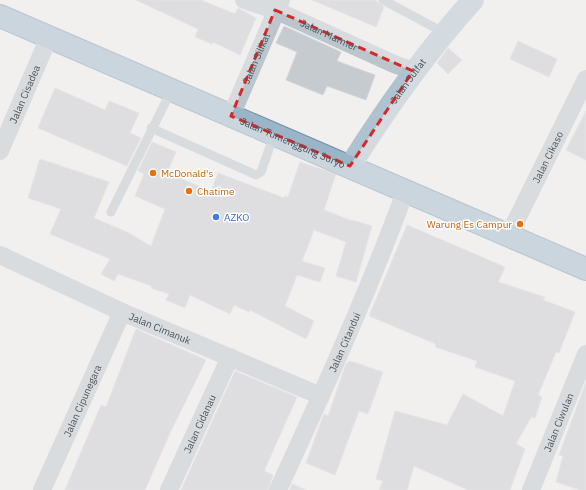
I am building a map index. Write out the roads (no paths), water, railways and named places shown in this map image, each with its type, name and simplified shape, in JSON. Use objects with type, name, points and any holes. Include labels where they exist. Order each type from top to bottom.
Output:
[{"type":"highway","name":"Jalan Tumenggung Suryo","points":[[0,16],[586,269]]},
{"type":"main road","name":"Jalan Sulfat","points":[[350,166],[413,71],[443,32],[473,0]]},
{"type":"street","name":"Jalan Marmer","points":[[244,0],[278,5],[394,64],[413,71]]},
{"type":"street","name":"Jalan Silikat","points":[[231,116],[278,5]]},
{"type":"street","name":"Jalan Cisadea","points":[[0,151],[49,37]]},
{"type":"street","name":"Jalan Cikaso","points":[[509,235],[586,79]]},
{"type":"street","name":"Jalan Citandui","points":[[278,490],[321,396],[391,231],[405,192]]},
{"type":"street","name":"Jalan Cimanuk","points":[[0,255],[122,312],[321,396]]},
{"type":"street","name":"Jalan Cipunegara","points":[[42,490],[122,312]]},
{"type":"street","name":"Jalan Ciwulan","points":[[531,490],[586,354]]},
{"type":"street","name":"Jalan Cidanau","points":[[169,490],[230,357]]},
{"type":"lane","points":[[383,0],[443,32]]},
{"type":"lane","points":[[111,212],[151,128],[171,91]]},
{"type":"lane","points":[[151,128],[256,175],[261,172],[274,135]]},
{"type":"place","name":"McDonald's","points":[[153,173]]},
{"type":"place","name":"Chatime","points":[[189,191]]},
{"type":"place","name":"AZKO","points":[[216,217]]},
{"type":"place","name":"Warung Es Campur","points":[[520,224]]}]
